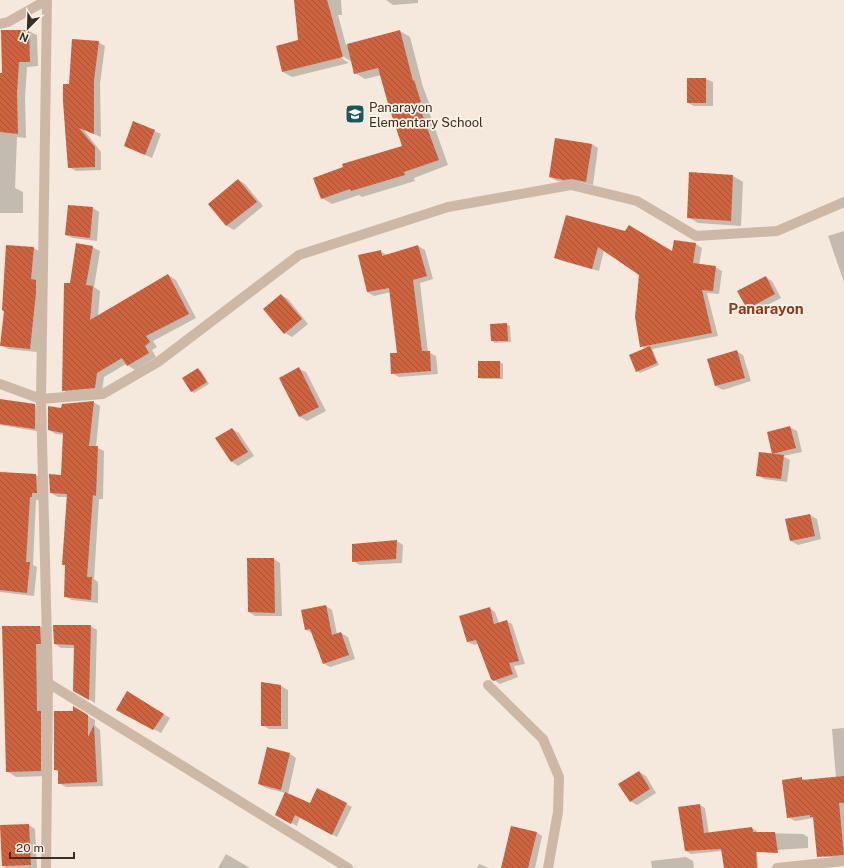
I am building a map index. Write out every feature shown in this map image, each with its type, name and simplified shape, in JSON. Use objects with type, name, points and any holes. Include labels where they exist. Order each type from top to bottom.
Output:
[{"type":"street","points":[[0,24],[8,22],[47,0]]},
{"type":"street","points":[[46,868],[48,683],[41,399],[47,0]]},
{"type":"street","points":[[0,384],[41,399],[103,394],[158,362],[299,255],[448,207],[571,186],[637,201],[696,236],[777,231],[844,202]]},
{"type":"street","points":[[48,683],[348,868]]},
{"type":"street","points":[[488,685],[543,740],[559,777],[558,812],[548,868]]},
{"type":"street","points":[[777,868],[844,860]]},
{"type":"building","points":[[294,0],[327,0],[343,57],[282,72],[276,46],[298,40]]},
{"type":"building","points":[[1,30],[29,30],[30,62],[19,62],[17,93],[18,134],[0,132],[0,73],[2,73]]},
{"type":"building","points":[[400,30],[413,81],[414,80],[421,102],[418,103],[439,160],[404,172],[405,175],[351,191],[350,189],[321,199],[313,178],[343,167],[342,164],[402,146],[378,68],[354,74],[347,44]]},
{"type":"building","points":[[72,39],[99,41],[94,80],[94,134],[79,128],[95,147],[95,167],[68,168],[63,84],[69,84]]},
{"type":"building","points":[[687,78],[706,78],[706,103],[687,103]]},
{"type":"building","points":[[133,121],[155,130],[145,155],[124,146]]},
{"type":"building","points":[[555,138],[592,144],[586,182],[549,177]]},
{"type":"building","points":[[689,172],[733,175],[731,221],[687,218]]},
{"type":"building","points":[[238,179],[257,202],[226,226],[208,204]]},
{"type":"building","points":[[68,205],[93,207],[90,238],[65,235]]},
{"type":"building","points":[[566,215],[625,231],[629,225],[672,251],[674,240],[696,243],[693,263],[716,266],[713,291],[702,290],[712,333],[640,347],[635,317],[639,275],[598,247],[592,269],[554,258]]},
{"type":"building","points":[[76,243],[93,246],[86,285],[93,286],[90,320],[168,274],[189,314],[146,336],[150,342],[145,346],[149,353],[127,366],[122,358],[97,373],[95,388],[62,391],[64,283],[70,283]]},
{"type":"building","points":[[6,245],[34,247],[31,279],[36,280],[36,293],[30,349],[0,346],[4,311],[2,310]]},
{"type":"building","points":[[418,245],[427,276],[413,280],[422,351],[430,351],[431,371],[391,374],[390,353],[397,353],[389,288],[367,292],[358,255],[381,250],[382,256]]},
{"type":"building","points":[[766,276],[775,294],[747,309],[737,291]]},
{"type":"building","points":[[281,294],[302,319],[284,334],[263,309]]},
{"type":"building","points":[[507,323],[508,341],[491,341],[490,324]]},
{"type":"building","points":[[650,346],[657,363],[636,372],[629,355]]},
{"type":"building","points":[[737,350],[745,378],[715,386],[707,359]]},
{"type":"building","points":[[478,361],[500,361],[500,378],[478,378]]},
{"type":"building","points":[[299,367],[319,407],[299,417],[279,378]]},
{"type":"building","points":[[198,368],[207,382],[191,392],[182,378]]},
{"type":"building","points":[[0,399],[35,404],[35,429],[0,424]]},
{"type":"building","points":[[94,401],[89,446],[98,446],[96,496],[93,495],[87,577],[92,577],[91,600],[64,597],[65,565],[62,565],[67,494],[50,493],[49,474],[61,475],[63,433],[48,430],[48,406],[61,408],[62,404]]},
{"type":"building","points":[[790,426],[796,448],[772,454],[767,432]]},
{"type":"building","points":[[232,428],[248,452],[231,462],[215,438]]},
{"type":"building","points":[[759,452],[784,455],[781,479],[756,476]]},
{"type":"building","points":[[0,472],[36,474],[37,493],[32,493],[32,497],[30,497],[26,562],[30,562],[27,593],[0,590]]},
{"type":"building","points":[[810,514],[815,536],[790,541],[785,519]]},
{"type":"building","points":[[397,540],[396,559],[352,562],[352,544]]},
{"type":"building","points":[[247,558],[274,558],[275,613],[248,612]]},
{"type":"building","points":[[326,605],[332,635],[341,632],[349,655],[323,664],[310,629],[305,630],[301,610]]},
{"type":"building","points":[[490,607],[494,624],[507,620],[519,661],[509,663],[513,674],[493,681],[476,640],[467,642],[459,616]]},
{"type":"building","points":[[53,625],[91,625],[89,700],[73,691],[74,645],[54,644]]},
{"type":"building","points":[[2,626],[40,626],[41,644],[36,644],[37,711],[41,711],[41,771],[6,772]]},
{"type":"building","points":[[261,682],[281,685],[281,726],[261,726]]},
{"type":"building","points":[[127,691],[164,714],[153,730],[116,710]]},
{"type":"building","points":[[73,706],[88,715],[88,737],[94,725],[97,782],[58,784],[58,770],[54,770],[54,711],[73,711]]},
{"type":"building","points":[[267,747],[290,753],[281,790],[258,784]]},
{"type":"building","points":[[639,771],[650,789],[630,802],[618,784]]},
{"type":"building","points":[[844,776],[844,803],[839,803],[844,855],[817,857],[813,817],[810,817],[810,815],[787,818],[782,780],[802,777],[802,780]]},
{"type":"building","points":[[317,788],[347,803],[332,835],[295,815],[291,824],[275,815],[285,792],[310,803]]},
{"type":"building","points":[[700,804],[704,833],[752,827],[753,832],[775,832],[778,853],[756,852],[757,868],[724,868],[721,849],[685,851],[678,807]]},
{"type":"building","points":[[29,824],[31,865],[2,866],[0,825]]},
{"type":"building","points":[[511,826],[537,832],[528,868],[501,868]]},
{"type":"place","name":"Panarayon Elementary School","points":[[355,114]]},
{"type":"district","name":"Panarayon","points":[[766,308]]}]
